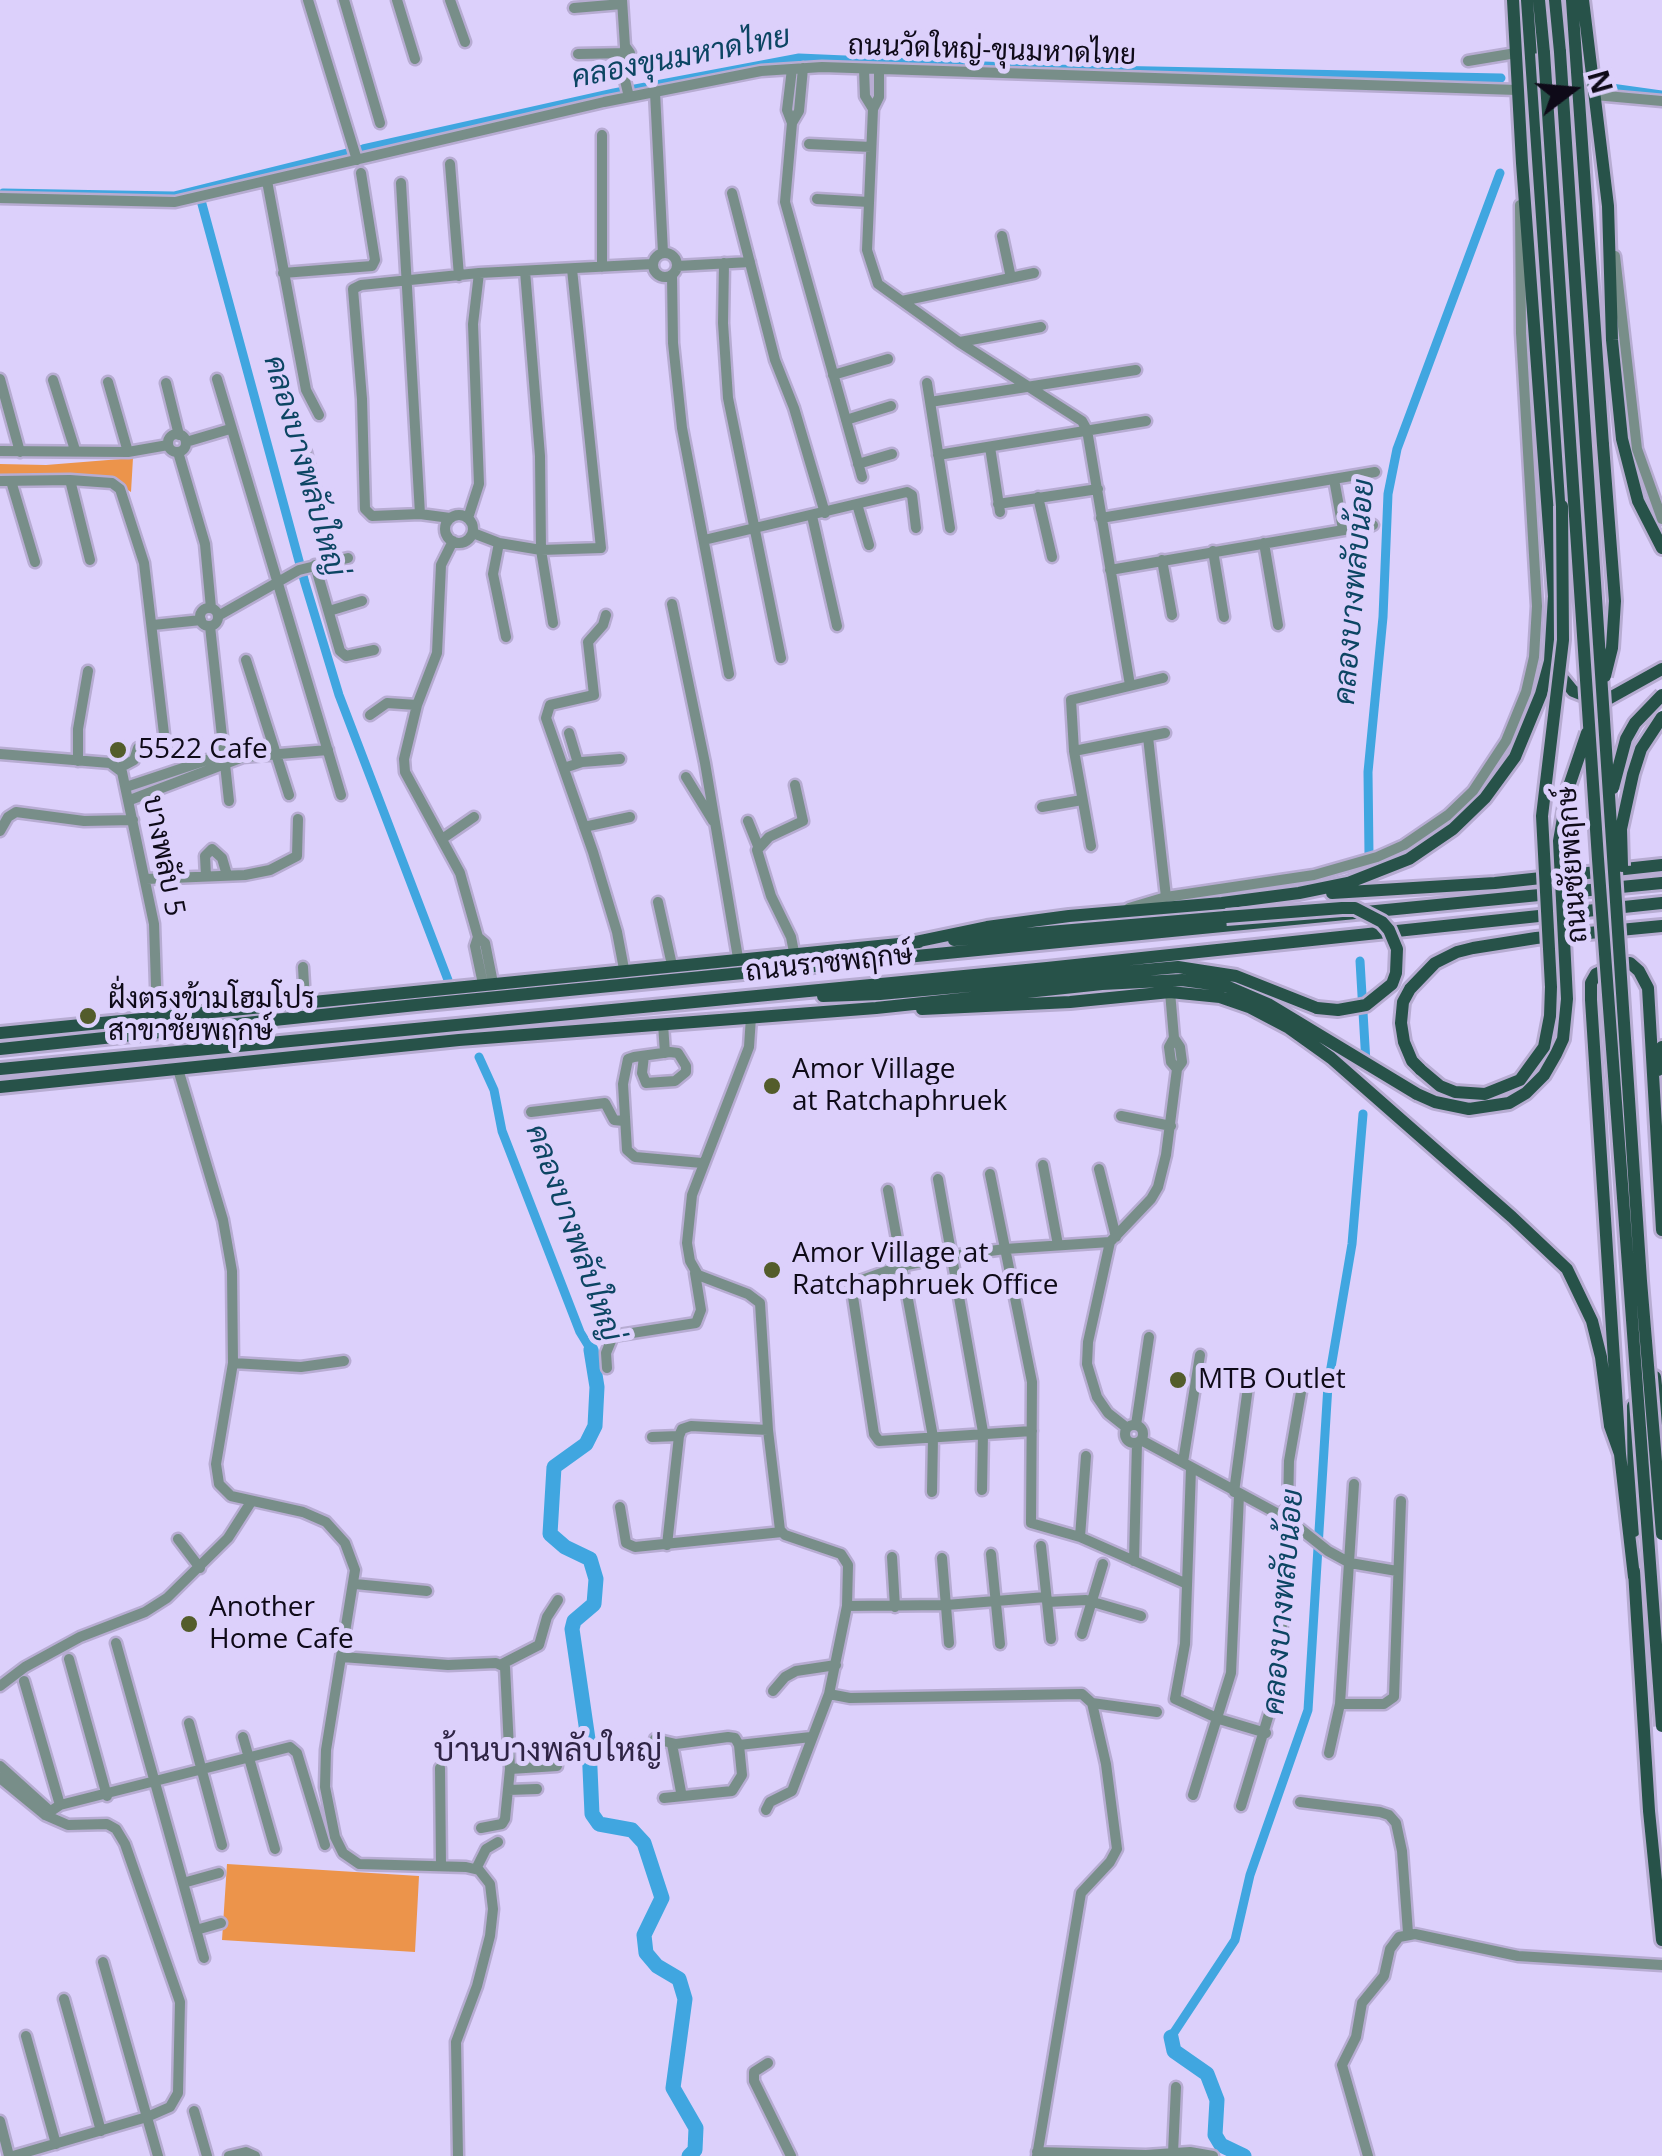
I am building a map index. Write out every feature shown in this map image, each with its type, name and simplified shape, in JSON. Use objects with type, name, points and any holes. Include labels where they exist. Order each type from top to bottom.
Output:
[{"type":"main road","points":[[1299,894],[1348,883],[1409,859],[1471,814],[1504,773],[1524,739],[1550,660],[1554,596],[1517,90],[1514,0]]},
{"type":"main road","points":[[1527,0],[1562,506],[1563,640],[1542,816],[1550,987],[1550,1016],[1544,1047],[1520,1080],[1485,1094],[1455,1092],[1440,1086],[1412,1061],[1404,1042],[1402,1012],[1410,988],[1435,963],[1473,948],[1536,938],[1662,926]]},
{"type":"main road","name":"ถนนชัยพฤกษ์","points":[[1539,0],[1662,1726]]},
{"type":"main road","name":"ถนนชัยพฤกษ์","points":[[1556,0],[1662,1534]]},
{"type":"main road","points":[[876,1008],[1102,984],[1205,981],[1282,1011],[1435,1102],[1469,1109],[1509,1103],[1544,1075],[1562,1038],[1567,998],[1558,862],[1560,827],[1568,788],[1607,670],[1614,626],[1572,0]]},
{"type":"main road","points":[[1583,0],[1608,206],[1611,324],[1622,438],[1638,501],[1662,548]]},
{"type":"main road","points":[[1550,660],[1573,690],[1592,700],[1608,699],[1662,669]]},
{"type":"main road","points":[[1634,1577],[1631,1308],[1603,872],[1612,791],[1626,739],[1634,724],[1662,695]]},
{"type":"main road","points":[[1662,717],[1641,750],[1622,829],[1622,891],[1646,1310],[1662,1438]]},
{"type":"main road","points":[[915,942],[987,927],[1124,910],[1299,894],[1495,883],[1662,865]]},
{"type":"main road","name":"ถนนราชพฤกษ์","points":[[0,1048],[1662,884]]},
{"type":"main road","name":"ถนนราชพฤกษ์","points":[[0,1069],[783,995],[1662,903]]},
{"type":"main road","points":[[783,995],[880,994],[1178,967],[1236,976],[1318,1008],[1338,1010],[1366,1005],[1392,984],[1397,950],[1382,922],[1355,908],[915,942]]},
{"type":"main road","name":"ถนนราชพฤกษ์","points":[[4,1032],[915,942]]},
{"type":"main road","points":[[1662,1230],[1648,988],[1644,976],[1630,963],[1604,968],[1591,983],[1591,1000],[1620,1454],[1634,1577],[1649,1811],[1662,1940]]},
{"type":"main road","points":[[416,1004],[484,984]]},
{"type":"main road","points":[[876,1008],[948,1010],[1170,992],[1220,997],[1288,1028],[1331,1058],[1567,1269],[1592,1321],[1610,1426],[1620,1454]]},
{"type":"main road","name":"ถนนราชพฤกษ์","points":[[0,1087],[420,1044],[876,1008]]},
{"type":"main road","points":[[420,1044],[504,1019]]},
{"type":"main road","points":[[4,1032],[104,1030],[126,1036]]},
{"type":"main road","points":[[1655,1092],[1662,1047]]},
{"type":"street","points":[[308,0],[357,158]]},
{"type":"street","points":[[344,0],[380,123]]},
{"type":"street","points":[[397,0],[415,59]]},
{"type":"street","points":[[450,0],[464,42]]},
{"type":"street","points":[[574,8],[622,2],[630,72],[628,88]]},
{"type":"street","points":[[578,54],[626,51]]},
{"type":"street","points":[[1468,61],[1516,53]]},
{"type":"street","points":[[797,69],[799,111],[792,123],[785,202],[862,477]]},
{"type":"street","points":[[864,69],[866,96],[872,109],[866,250],[878,284],[959,342],[1074,414],[1087,430],[1130,685]]},
{"type":"street","points":[[872,109],[880,97],[879,69]]},
{"type":"street","name":"ถนนวัดใหญ่-ขุนมหาดไทย","points":[[0,198],[175,202],[628,88],[655,92],[761,71],[879,69],[1517,90]]},
{"type":"street","points":[[453,542],[467,541],[472,533],[468,518],[372,516],[364,509],[362,399],[353,289],[360,285],[479,273],[653,264],[662,253],[655,92]]},
{"type":"street","points":[[1595,95],[1662,101]]},
{"type":"street","points":[[602,135],[602,267]]},
{"type":"street","points":[[810,144],[871,147]]},
{"type":"street","points":[[1124,910],[1166,897],[1314,875],[1377,857],[1404,845],[1448,815],[1472,791],[1506,742],[1526,692],[1534,657],[1538,606],[1520,333],[1522,163]]},
{"type":"street","points":[[450,164],[459,276]]},
{"type":"street","points":[[283,273],[372,266],[375,260],[361,173]]},
{"type":"street","points":[[267,181],[306,390],[319,416]]},
{"type":"street","points":[[401,183],[420,514]]},
{"type":"street","points":[[732,194],[775,360],[794,408],[825,513]]},
{"type":"street","points":[[817,199],[868,202]]},
{"type":"street","points":[[1608,206],[1636,450],[1662,519]]},
{"type":"street","points":[[1002,236],[1011,278]]},
{"type":"street","points":[[662,253],[673,256],[673,343],[682,428],[730,674]]},
{"type":"street","points":[[653,264],[659,276],[750,262]]},
{"type":"street","points":[[724,263],[728,398],[781,658]]},
{"type":"street","points":[[472,533],[498,543],[541,550],[601,548],[572,268]]},
{"type":"street","points":[[525,271],[540,456],[541,550],[554,622]]},
{"type":"street","points":[[468,518],[479,484],[473,324],[479,273]]},
{"type":"street","points":[[902,301],[1034,273]]},
{"type":"street","points":[[959,342],[1041,327]]},
{"type":"street","points":[[833,375],[888,359]]},
{"type":"street","points":[[930,402],[1136,370]]},
{"type":"street","points":[[0,379],[20,452]]},
{"type":"street","points":[[217,379],[341,795]]},
{"type":"street","points":[[53,380],[75,450]]},
{"type":"street","points":[[108,382],[128,452]]},
{"type":"street","points":[[166,383],[205,544],[229,801]]},
{"type":"street","points":[[927,383],[950,528]]},
{"type":"street","points":[[846,420],[890,406]]},
{"type":"street","points":[[938,455],[1146,420]]},
{"type":"street","points":[[0,451],[128,452],[230,429]]},
{"type":"street","points":[[990,447],[999,508],[1038,497],[1098,489]]},
{"type":"street","points":[[306,452],[334,562]]},
{"type":"street","points":[[858,464],[892,454]]},
{"type":"street","points":[[1101,518],[1376,472]]},
{"type":"street","points":[[1334,479],[1343,529]]},
{"type":"street","points":[[70,480],[90,560]]},
{"type":"street","points":[[35,562],[6,481],[70,480],[112,484],[120,489],[144,563],[166,751]]},
{"type":"street","points":[[704,540],[910,492],[916,528]]},
{"type":"street","points":[[1038,497],[1052,557]]},
{"type":"street","points":[[858,504],[868,545]]},
{"type":"street","points":[[812,516],[837,626]]},
{"type":"street","points":[[450,518],[446,531],[453,542]]},
{"type":"street","points":[[1110,570],[1373,525]]},
{"type":"street","points":[[453,542],[441,565],[437,652],[417,705],[404,759],[405,772],[460,873],[478,936],[475,946],[484,984]]},
{"type":"street","points":[[498,543],[493,574],[506,638]]},
{"type":"street","points":[[1264,544],[1278,625]]},
{"type":"street","points":[[1213,551],[1224,617]]},
{"type":"street","points":[[153,625],[210,617],[299,570],[348,558]]},
{"type":"street","points":[[1162,560],[1172,614]]},
{"type":"street","points":[[315,565],[342,654],[374,650]]},
{"type":"street","points":[[328,611],[362,601]]},
{"type":"street","points":[[672,604],[738,958]]},
{"type":"street","points":[[606,615],[588,642],[594,694],[547,707],[546,718],[617,932],[624,970]]},
{"type":"street","points":[[246,660],[289,796]]},
{"type":"street","points":[[78,762],[78,729],[88,671]]},
{"type":"street","points":[[1090,846],[1074,751],[1071,700],[1163,678]]},
{"type":"street","points":[[370,714],[388,703],[417,705]]},
{"type":"street","points":[[568,733],[578,763]]},
{"type":"street","points":[[1074,751],[1165,734]]},
{"type":"street","points":[[1148,736],[1166,897]]},
{"type":"street","points":[[119,768],[134,760],[138,748]]},
{"type":"street","points":[[130,800],[224,757],[328,750]]},
{"type":"street","name":"บางพลับ 5","points":[[0,754],[119,768],[130,800],[156,938],[157,1014]]},
{"type":"street","points":[[564,768],[620,759]]},
{"type":"street","points":[[686,777],[716,826]]},
{"type":"street","points":[[126,787],[170,779]]},
{"type":"street","points":[[758,846],[803,820],[794,785]]},
{"type":"street","points":[[1042,807],[1082,800]]},
{"type":"street","points":[[0,831],[16,812],[84,821],[133,820]]},
{"type":"street","points":[[442,839],[474,817]]},
{"type":"street","points":[[584,828],[630,818]]},
{"type":"street","points":[[146,879],[262,872],[292,860],[298,853],[298,819]]},
{"type":"street","points":[[748,820],[758,846],[757,856],[794,952]]},
{"type":"street","points":[[206,876],[206,856],[212,849],[222,858],[227,876]]},
{"type":"street","points":[[658,902],[672,965]]},
{"type":"street","points":[[303,967],[305,1001]]},
{"type":"street","points":[[1032,1430],[884,1442],[874,1434],[851,1284],[901,1266],[952,1256],[1113,1240],[1144,1210],[1158,1188],[1171,1126],[1177,1069],[1182,1062],[1174,1038],[1170,992]]},
{"type":"street","points":[[606,1368],[606,1353],[613,1336],[696,1322],[700,1310],[688,1226],[702,1163],[750,1047],[751,1017]]},
{"type":"street","points":[[663,1024],[665,1053]]},
{"type":"street","points":[[644,1056],[642,1073],[646,1082],[675,1081],[683,1076],[686,1066],[678,1054],[665,1053],[644,1056],[628,1059],[624,1121],[627,1150],[635,1157],[702,1163]]},
{"type":"street","points":[[178,1069],[224,1226],[234,1287],[234,1363],[216,1476],[226,1493],[303,1512],[326,1522],[350,1554],[356,1570],[325,1770],[327,1806],[338,1845],[348,1859],[359,1864],[476,1869],[490,1884],[490,1936],[456,2042],[458,2156]]},
{"type":"street","points":[[531,1112],[605,1103],[614,1120],[624,1121]]},
{"type":"street","points":[[1121,1116],[1171,1126]]},
{"type":"street","points":[[1044,1165],[1058,1245]]},
{"type":"street","points":[[1099,1169],[1113,1240],[1088,1342],[1087,1364],[1097,1397],[1108,1413],[1131,1426]]},
{"type":"street","points":[[990,1174],[1032,1382],[1032,1523],[1080,1537],[1187,1584]]},
{"type":"street","points":[[938,1179],[983,1432],[982,1490]]},
{"type":"street","points":[[888,1190],[933,1438],[932,1492]]},
{"type":"street","points":[[696,1273],[748,1294],[760,1303],[777,1524],[782,1532]]},
{"type":"street","points":[[1149,1337],[1127,1440],[1139,1441],[1236,1493],[1296,1517],[1290,1526],[1282,1660],[1266,1734],[1241,1806]]},
{"type":"street","points":[[1200,1356],[1187,1465],[1184,1657],[1175,1700],[1266,1734]]},
{"type":"street","points":[[234,1363],[301,1366],[344,1362]]},
{"type":"street","points":[[1194,1795],[1227,1694],[1233,1647],[1236,1493],[1250,1372]]},
{"type":"street","points":[[1284,1512],[1301,1392]]},
{"type":"street","points":[[667,1545],[682,1430],[691,1426],[768,1430]]},
{"type":"street","points":[[652,1438],[679,1436]]},
{"type":"street","points":[[1134,1562],[1139,1441]]},
{"type":"street","points":[[1080,1537],[1086,1456]]},
{"type":"street","points":[[1329,1753],[1340,1704],[1354,1484]]},
{"type":"street","points":[[1340,1704],[1384,1704],[1394,1697],[1401,1501]]},
{"type":"street","points":[[0,1686],[25,1667],[80,1638],[158,1605],[200,1568],[237,1527],[251,1502]]},
{"type":"street","points":[[620,1507],[623,1532],[630,1546],[782,1532],[846,1559],[855,1607],[829,1694],[792,1791],[770,1802],[766,1810]]},
{"type":"street","points":[[1290,1526],[1350,1563],[1396,1571]]},
{"type":"street","points":[[178,1539],[200,1568]]},
{"type":"street","points":[[1042,1546],[1051,1639]]},
{"type":"street","points":[[991,1554],[1000,1644]]},
{"type":"street","points":[[892,1557],[895,1607]]},
{"type":"street","points":[[942,1558],[949,1642]]},
{"type":"street","points":[[1082,1634],[1103,1564]]},
{"type":"street","points":[[355,1584],[427,1591]]},
{"type":"street","points":[[855,1607],[1046,1599],[1093,1602],[1142,1616]]},
{"type":"street","points":[[342,1658],[448,1665],[502,1664],[539,1645],[547,1617],[558,1600]]},
{"type":"street","points":[[116,1643],[204,1958]]},
{"type":"street","points":[[69,1659],[107,1796]]},
{"type":"street","points":[[481,1828],[504,1822],[510,1769],[506,1672],[502,1664]]},
{"type":"street","points":[[773,1691],[796,1670],[836,1665]]},
{"type":"street","points":[[24,1681],[53,1812]]},
{"type":"street","points":[[829,1694],[850,1698],[1082,1694],[1092,1703],[1157,1712]]},
{"type":"street","points":[[1092,1703],[1106,1764],[1116,1848],[1110,1862],[1082,1893],[1037,2154],[1213,2156]]},
{"type":"street","points":[[189,1723],[222,1844]]},
{"type":"street","points":[[655,1738],[672,1744],[728,1737],[740,1744],[742,1776],[732,1790],[664,1798]]},
{"type":"street","points":[[740,1744],[811,1737]]},
{"type":"street","points":[[243,1738],[276,1849]]},
{"type":"street","points":[[672,1744],[680,1792]]},
{"type":"street","points":[[53,1812],[286,1746],[297,1753],[325,1845]]},
{"type":"street","points":[[0,1766],[53,1812]]},
{"type":"street","points":[[510,1769],[558,1766]]},
{"type":"street","points":[[440,1768],[441,1866]]},
{"type":"street","points":[[0,1778],[80,1826],[106,1824],[120,1834],[180,2002],[179,2078],[174,2102],[164,2111],[11,2156],[0,2121]]},
{"type":"street","points":[[508,1790],[537,1789]]},
{"type":"street","points":[[1300,1802],[1380,1812],[1396,1823],[1408,1934]]},
{"type":"street","points":[[476,1869],[486,1849],[498,1842]]},
{"type":"street","points":[[183,1884],[219,1873]]},
{"type":"street","points":[[196,1930],[220,1923]]},
{"type":"street","points":[[1368,2156],[1342,2065],[1356,2037],[1366,1994],[1384,1976],[1395,1940],[1408,1934],[1518,1956],[1662,1966]]},
{"type":"street","points":[[103,1962],[158,2156]]},
{"type":"street","points":[[64,1999],[101,2131]]},
{"type":"street","points":[[26,2036],[56,2144]]},
{"type":"street","points":[[768,2063],[754,2072],[754,2081],[791,2156]]},
{"type":"street","points":[[1173,2153],[1176,2087]]},
{"type":"street","points":[[194,2111],[207,2156]]},
{"type":"street","points":[[229,2156],[246,2152],[255,2156]]},
{"type":"shaded area","points":[[133,458],[131,492],[103,475],[0,482],[0,464],[46,465]]},
{"type":"shaded area","points":[[227,1864],[419,1876],[415,1952],[222,1940]]},
{"type":"waterway","name":"คลองขุนมหาดไทย","points":[[3,193],[174,196],[614,93],[799,58],[1054,69],[1501,78]]},
{"type":"waterway","name":"คลองขุนมหาดไทย","points":[[1604,87],[1662,95]]},
{"type":"waterway","name":"คลองบางพลับน้อย","points":[[1369,855],[1368,772],[1383,617],[1388,494],[1397,449],[1500,173]]},
{"type":"waterway","name":"คลองบางพลับใหญ่","points":[[199,193],[339,695],[448,980]]},
{"type":"waterway","name":"คลองบางพลับน้อย","points":[[1360,961],[1366,1063]]},
{"type":"waterway","name":"คลองบางพลับใหญ่","points":[[479,1057],[494,1090],[502,1131],[580,1332],[591,1350]]},
{"type":"waterway","name":"คลองบางพลับน้อย","points":[[1171,2037],[1235,1940],[1250,1875],[1308,1710],[1328,1385],[1352,1244],[1363,1114]]},
{"type":"waterway","name":"คลองบางพลับใหญ่","points":[[591,1350],[597,1387],[595,1426],[586,1444],[554,1467],[550,1534],[565,1547],[590,1559],[596,1579],[594,1604],[574,1621],[572,1629],[589,1746],[592,1814],[599,1824],[632,1830],[644,1843],[662,1898],[644,1935],[646,1953],[657,1966],[679,1979],[685,1999],[673,2088],[696,2128],[695,2150],[689,2156]]},
{"type":"waterway","name":"คลองบางพลับน้อย","points":[[1171,2037],[1174,2051],[1207,2074],[1217,2100],[1215,2135],[1221,2145],[1244,2156]]},
{"type":"place","name":"5522 Cafe","points":[[118,750]]},
{"type":"place","name":"ฝั่งตรงข้ามโฮมโปร สาขาชัยพฤกษ์","points":[[88,1016]]},
{"type":"place","name":"Amor Village at Ratchaphruek","points":[[772,1086]]},
{"type":"place","name":"Amor Village at Ratchaphruek Office","points":[[772,1270]]},
{"type":"place","name":"MTB Outlet","points":[[1178,1380]]},
{"type":"place","name":"Another Home Cafe","points":[[189,1624]]},
{"type":"district","name":"บ้านบางพลับใหญ่","points":[[548,1752]]}]
